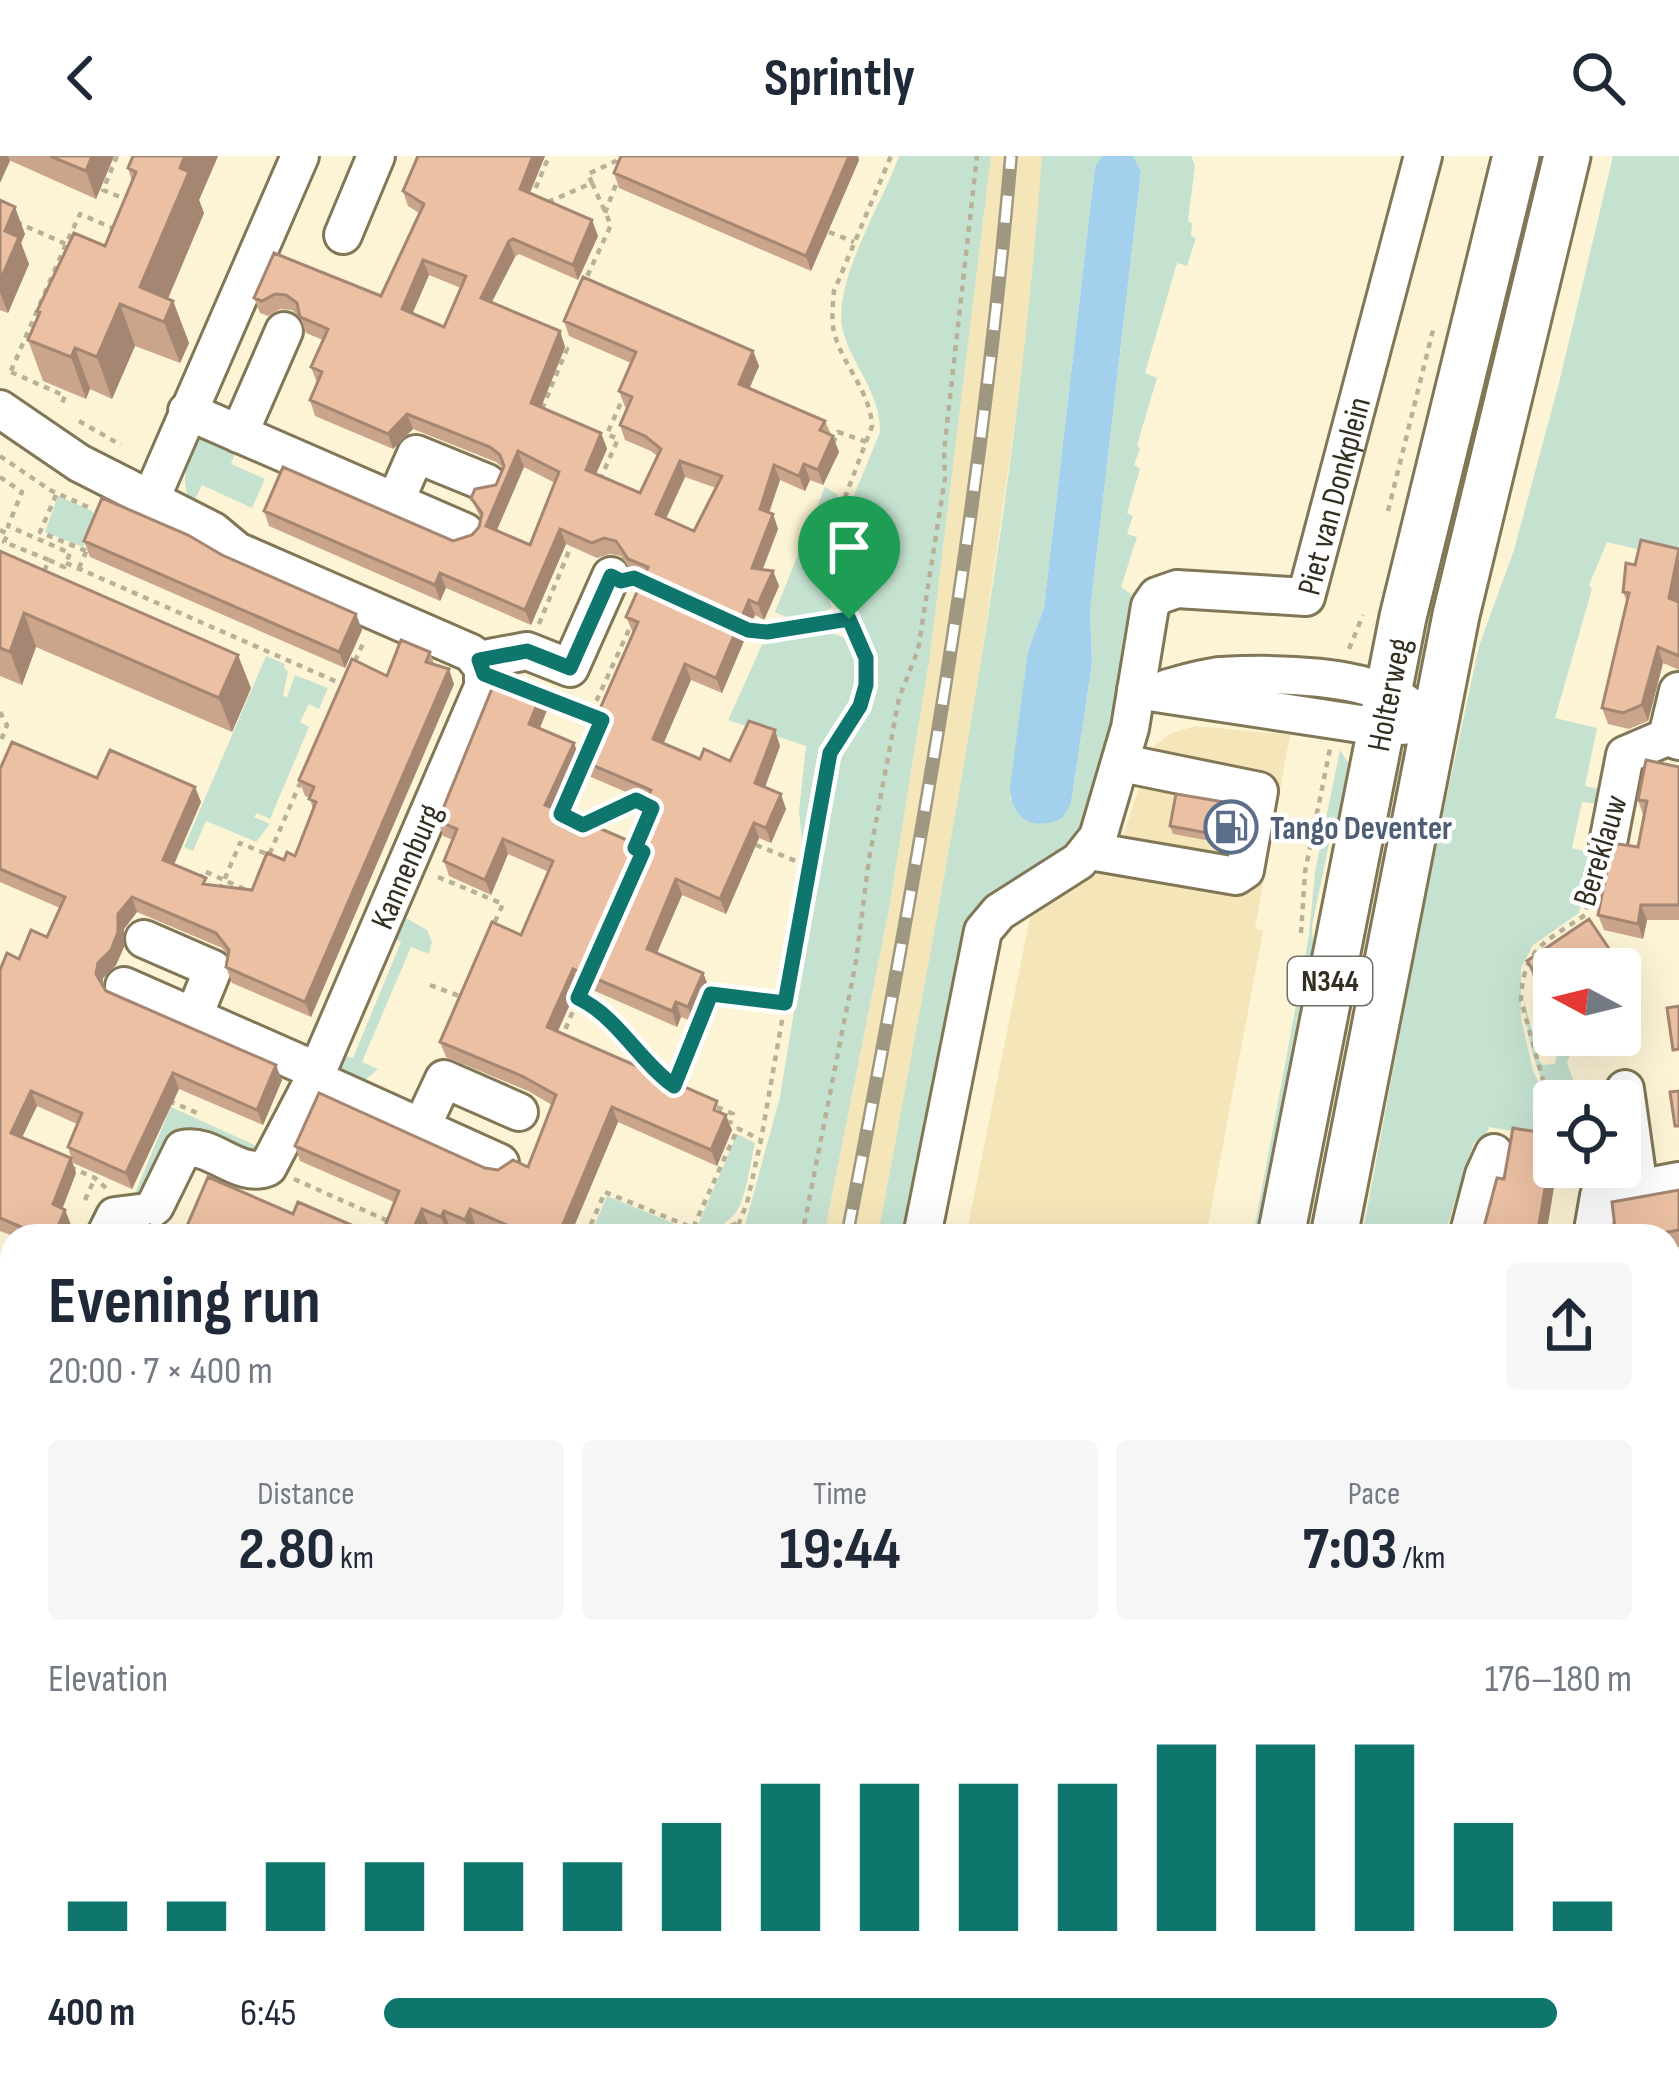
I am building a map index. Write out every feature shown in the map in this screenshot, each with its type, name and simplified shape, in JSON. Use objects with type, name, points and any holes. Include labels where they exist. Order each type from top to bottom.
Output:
[{"type":"main road","name":"Holterweg","points":[[1283,1224],[1384,709],[1449,417],[1516,156]]},
{"type":"main road","name":"Holterweg","points":[[1336,1224],[1433,724],[1484,488],[1567,156]]},
{"type":"street","points":[[150,501],[300,156]]},
{"type":"street","points":[[343,235],[376,156]]},
{"type":"street","name":"Piet van Donkplein","points":[[1090,851],[1107,818],[1146,690],[1144,627],[1157,596],[1177,589],[1306,597],[1423,156]]},
{"type":"street","points":[[239,434],[284,331]]},
{"type":"street","points":[[0,409],[79,463],[105,496],[150,501],[213,531],[237,551],[471,653],[481,667],[527,651],[570,668],[611,576]]},
{"type":"street","points":[[187,411],[465,532]]},
{"type":"street","points":[[395,502],[416,454],[487,483]]},
{"type":"street","name":"Kannenburg","points":[[114,1224],[155,1206],[174,1160],[190,1147],[248,1169],[268,1166],[315,1075],[483,687],[481,667]]},
{"type":"street","points":[[1146,690],[1216,676],[1305,679],[1433,724]]},
{"type":"street","name":"Bereklauw","points":[[1608,842],[1625,755],[1673,739],[1678,692]]},
{"type":"street","points":[[924,1224],[983,931],[999,912],[1090,851],[1236,876],[1245,870],[1259,790],[1121,764]]},
{"type":"street","points":[[144,939],[213,969],[193,1018]]},
{"type":"street","points":[[124,986],[500,1163]]},
{"type":"street","points":[[421,1128],[444,1079],[519,1112]]},
{"type":"street","points":[[1471,1224],[1494,1153]]},
{"type":"street","points":[[1594,1224],[1599,1196],[1679,1181]]},
{"type":"path","points":[[117,156],[103,190],[143,206]]},
{"type":"path","points":[[549,156],[531,199],[542,207],[592,183]]},
{"type":"path","points":[[735,1224],[761,1140],[830,753],[860,706],[866,685],[866,658],[825,568],[826,548],[867,442],[872,411],[834,335],[832,314],[834,291],[891,156]]},
{"type":"path","points":[[804,1224],[856,961],[899,698],[918,650],[945,478],[977,156]]},
{"type":"path","points":[[583,286],[610,225],[588,174],[617,159],[624,166],[605,213]]},
{"type":"path","points":[[123,211],[131,193]]},
{"type":"path","points":[[60,410],[64,396],[10,372],[80,214],[115,229]]},
{"type":"path","points":[[0,215],[67,244]]},
{"type":"path","points":[[829,232],[854,242]]},
{"type":"path","points":[[539,415],[567,350],[557,345]]},
{"type":"path","points":[[598,485],[618,439],[607,434],[630,383]]},
{"type":"path","points":[[0,456],[56,493],[105,496],[126,448],[76,419]]},
{"type":"path","points":[[828,441],[833,443],[838,432],[867,442]]},
{"type":"path","points":[[596,440],[614,447]]},
{"type":"path","points":[[0,477],[22,492],[8,526],[9,531],[4,542],[64,567],[70,554],[9,531],[0,530]]},
{"type":"path","points":[[56,493],[40,532],[86,551]]},
{"type":"path","points":[[68,583],[94,533]]},
{"type":"path","points":[[527,651],[573,541]]},
{"type":"path","points":[[37,587],[49,560]]},
{"type":"path","points":[[66,562],[344,685]]},
{"type":"path","points":[[96,595],[103,578]]},
{"type":"path","points":[[124,607],[131,590]]},
{"type":"path","points":[[153,620],[160,603]]},
{"type":"path","points":[[590,715],[639,607]]},
{"type":"path","points":[[352,667],[377,612]]},
{"type":"path","points":[[748,630],[767,632],[849,619]]},
{"type":"path","points":[[196,639],[203,622]]},
{"type":"path","points":[[237,657],[245,640]]},
{"type":"path","points":[[481,667],[602,720],[594,735]]},
{"type":"path","points":[[0,712],[8,725],[0,743]]},
{"type":"path","points":[[557,823],[587,751]]},
{"type":"path","points":[[217,896],[240,843],[268,855],[308,765]]},
{"type":"path","points":[[561,814],[583,825],[636,800],[654,806]]},
{"type":"path","name":"Bereklauw","points":[[1543,1080],[1521,1000],[1526,968],[1534,949],[1585,914],[1598,859],[1608,842]]},
{"type":"path","points":[[756,845],[809,866]]},
{"type":"path","points":[[406,863],[503,904],[488,939]]},
{"type":"path","points":[[191,876],[200,880],[203,871],[224,880],[244,889],[240,898]]},
{"type":"path","points":[[559,1045],[586,982],[593,985]]},
{"type":"path","points":[[430,985],[462,998]]},
{"type":"path","points":[[458,1006],[464,992],[472,995]]},
{"type":"path","points":[[578,998],[596,1006],[672,1090],[711,994],[785,1003]]},
{"type":"path","points":[[164,1100],[205,1117]]},
{"type":"path","points":[[695,1224],[734,1126],[733,1114],[713,1105]]},
{"type":"path","points":[[721,1121],[761,1140]]},
{"type":"path","points":[[68,1166],[95,1178],[114,1224]]},
{"type":"path","points":[[287,1178],[395,1224]]},
{"type":"path","points":[[591,1224],[604,1192],[683,1224]]},
{"type":"shaded area","points":[[991,156],[1053,156],[901,1224],[826,1224],[889,909],[930,655]]},
{"type":"shaded area","points":[[1196,726],[1290,735],[1255,928],[1263,931],[1208,1224],[968,1224],[1030,917],[1102,867],[1123,835],[1153,747],[1171,733]]},
{"type":"green space","points":[[899,156],[991,156],[930,655],[889,909],[826,1224],[745,1224],[780,1097],[834,766],[871,703],[878,681],[873,646],[840,579],[833,546],[880,432],[876,406],[844,335],[841,316],[860,246]]},
{"type":"green space","points":[[1042,156],[1102,156],[1095,167],[1044,608],[1028,651],[1010,799],[1071,803],[1092,663],[1090,611],[1141,173],[1133,156],[1191,156],[1195,165],[1188,221],[1191,236],[1196,238],[1187,266],[1177,263],[1145,373],[1157,378],[1137,445],[1134,465],[1140,469],[1127,513],[1133,516],[1127,534],[1137,537],[1121,587],[1131,594],[1106,766],[1083,828],[1066,851],[981,907],[909,1224],[880,1224],[975,698],[1030,292]]},
{"type":"green space","points":[[1529,156],[1552,156],[1440,626],[1417,622]]},
{"type":"green space","points":[[1613,156],[1679,156],[1679,559],[1607,542],[1589,585],[1592,589],[1555,718],[1597,728],[1585,786],[1603,790],[1601,804],[1582,802],[1572,848],[1592,853],[1579,913],[1533,945],[1521,968],[1521,1018],[1538,1080],[1533,1080],[1533,1134],[1489,1127],[1474,1142],[1448,1224],[1364,1224],[1428,884],[1479,646],[1514,550]]},
{"type":"green space","points":[[204,431],[238,446],[231,464],[265,479],[252,508],[202,485],[193,503],[185,476]]},
{"type":"green space","points":[[825,487],[838,495],[820,551],[821,576],[832,607],[811,617],[782,615],[775,612]]},
{"type":"green space","points":[[58,496],[96,517],[83,547],[45,532]]},
{"type":"green space","points":[[823,630],[851,640],[859,677],[823,755],[804,859],[799,811],[806,746],[728,720],[762,645]]},
{"type":"green space","points":[[266,656],[285,664],[288,671],[283,696],[287,697],[295,675],[328,688],[319,709],[309,704],[300,722],[309,727],[270,819],[257,813],[254,817],[270,824],[256,842],[206,821],[193,851],[184,847]]},
{"type":"green space","points":[[1340,750],[1353,770],[1351,792],[1331,834],[1312,926],[1315,977],[1269,1224],[1255,1224],[1309,935],[1315,872]]},
{"type":"green space","points":[[395,912],[427,930],[432,942],[429,954],[411,947],[362,1062],[378,1069],[362,1083],[343,1081],[332,1059],[335,1052],[353,1058],[401,942],[385,934]]},
{"type":"green space","points":[[1524,1000],[1533,1054],[1527,1027]]},
{"type":"green space","points":[[1534,1056],[1543,1065],[1555,1064],[1557,1056],[1570,1056],[1567,1063],[1573,1080],[1542,1080]]},
{"type":"green space","points":[[171,1107],[263,1149],[257,1155],[203,1137],[149,1198],[132,1200]]},
{"type":"green space","points":[[737,1134],[755,1143],[739,1207],[723,1224],[698,1224]]},
{"type":"green space","points":[[607,1196],[675,1224],[595,1224]]},
{"type":"water","points":[[1102,156],[1133,156],[1141,172],[1090,611],[1092,663],[1071,803],[1062,818],[1042,824],[1020,815],[1010,788],[1028,651],[1044,608],[1095,167]]},
{"type":"building","points":[[50,156],[92,156],[86,171]]},
{"type":"building","points":[[133,156],[185,156],[180,168],[189,172],[140,287],[173,301],[164,322],[120,304],[97,357],[75,348],[71,357],[28,340],[74,233],[105,246],[136,172],[128,168]]},
{"type":"building","points":[[418,156],[533,156],[520,189],[592,220],[573,265],[509,241],[481,298],[560,331],[531,403],[601,433],[586,470],[640,493],[661,449],[620,425],[632,397],[619,391],[636,352],[564,321],[583,277],[753,351],[739,384],[825,421],[820,430],[833,436],[818,470],[804,464],[799,476],[774,465],[760,509],[773,514],[752,568],[773,571],[758,604],[749,600],[716,678],[685,664],[653,739],[700,759],[704,749],[730,761],[749,721],[775,730],[755,783],[781,794],[766,828],[754,823],[720,899],[676,879],[647,949],[703,973],[688,1007],[676,1002],[672,1011],[573,969],[547,1027],[717,1101],[714,1110],[726,1115],[711,1150],[612,1107],[563,1224],[504,1224],[470,1209],[465,1220],[422,1209],[415,1224],[386,1224],[399,1191],[295,1146],[319,1093],[485,1168],[498,1170],[513,1160],[528,1167],[556,1095],[440,1042],[492,922],[521,935],[553,861],[503,839],[485,880],[444,861],[457,829],[438,821],[500,669],[544,688],[529,724],[574,743],[545,805],[629,841],[651,790],[578,759],[638,622],[626,617],[648,567],[628,559],[616,541],[604,538],[592,543],[560,529],[525,610],[440,573],[435,585],[264,511],[283,467],[453,541],[472,535],[479,527],[482,513],[471,498],[475,489],[496,485],[504,466],[500,455],[407,414],[388,434],[310,400],[322,372],[311,367],[328,329],[300,317],[297,303],[286,295],[275,294],[262,301],[254,298],[274,253],[381,296],[424,204],[403,191]],"holes":[[[423,260],[466,276],[444,327],[402,309]],[[518,451],[559,472],[530,545],[486,526]],[[680,461],[722,476],[694,531],[656,514]]]},
{"type":"building","points":[[621,156],[849,156],[806,256],[614,173]]},
{"type":"building","points":[[0,200],[15,207],[5,231],[19,237],[0,281]]},
{"type":"building","points":[[102,498],[356,614],[339,652],[84,541]]},
{"type":"building","points":[[1641,540],[1679,549],[1669,598],[1679,602],[1679,656],[1658,647],[1642,705],[1623,713],[1602,708],[1629,593],[1623,592],[1626,563],[1635,565]]},
{"type":"building","points":[[0,551],[238,655],[219,698],[24,613],[10,652],[0,648]]},
{"type":"building","points":[[401,640],[430,652],[426,662],[449,669],[305,1002],[226,967],[229,950],[216,933],[132,897],[118,914],[111,950],[98,963],[96,974],[106,991],[276,1065],[257,1110],[173,1073],[126,1173],[68,1147],[82,1113],[31,1091],[11,1133],[71,1158],[53,1204],[65,1210],[59,1224],[14,1224],[0,1218],[0,970],[7,953],[19,959],[31,930],[47,937],[65,897],[0,869],[0,769],[12,742],[97,778],[110,750],[195,787],[163,860],[206,878],[203,884],[252,890],[267,853],[284,860],[287,852],[295,856],[316,802],[309,799],[314,787],[299,780],[352,659],[387,676]]},
{"type":"building","points":[[1646,760],[1679,767],[1679,905],[1641,905],[1638,924],[1598,915],[1611,849],[1619,844],[1638,847],[1647,801],[1638,800]]},
{"type":"building","points":[[1176,794],[1230,803],[1224,836],[1170,826]]},
{"type":"building","points":[[1589,919],[1609,948],[1546,948]]},
{"type":"building","points":[[1679,1006],[1679,1049],[1673,1050],[1667,1008]]},
{"type":"building","points":[[1679,1091],[1679,1126],[1675,1126],[1670,1092]]},
{"type":"building","points":[[1513,1128],[1533,1131],[1533,1188],[1545,1188],[1539,1224],[1485,1224],[1497,1178],[1504,1179]]},
{"type":"building","points":[[208,1177],[293,1214],[298,1202],[349,1224],[188,1224]]},
{"type":"building","points":[[1679,1190],[1679,1224],[1615,1224],[1612,1202]]},
{"type":"railway","points":[[849,1224],[964,563],[1011,156]]},
{"type":"place","name":"Tango Deventer","points":[[1231,827]]},
{"type":"route","points":[[611,576],[621,581],[634,578],[748,630],[767,632],[849,619],[866,658],[866,685],[860,706],[830,753],[785,1003],[711,994],[674,1086],[652,1071],[596,1006],[578,998],[643,852],[635,848],[652,808],[636,800],[583,825],[561,814],[602,720],[484,674],[479,660],[527,651],[570,668],[611,576]]}]
